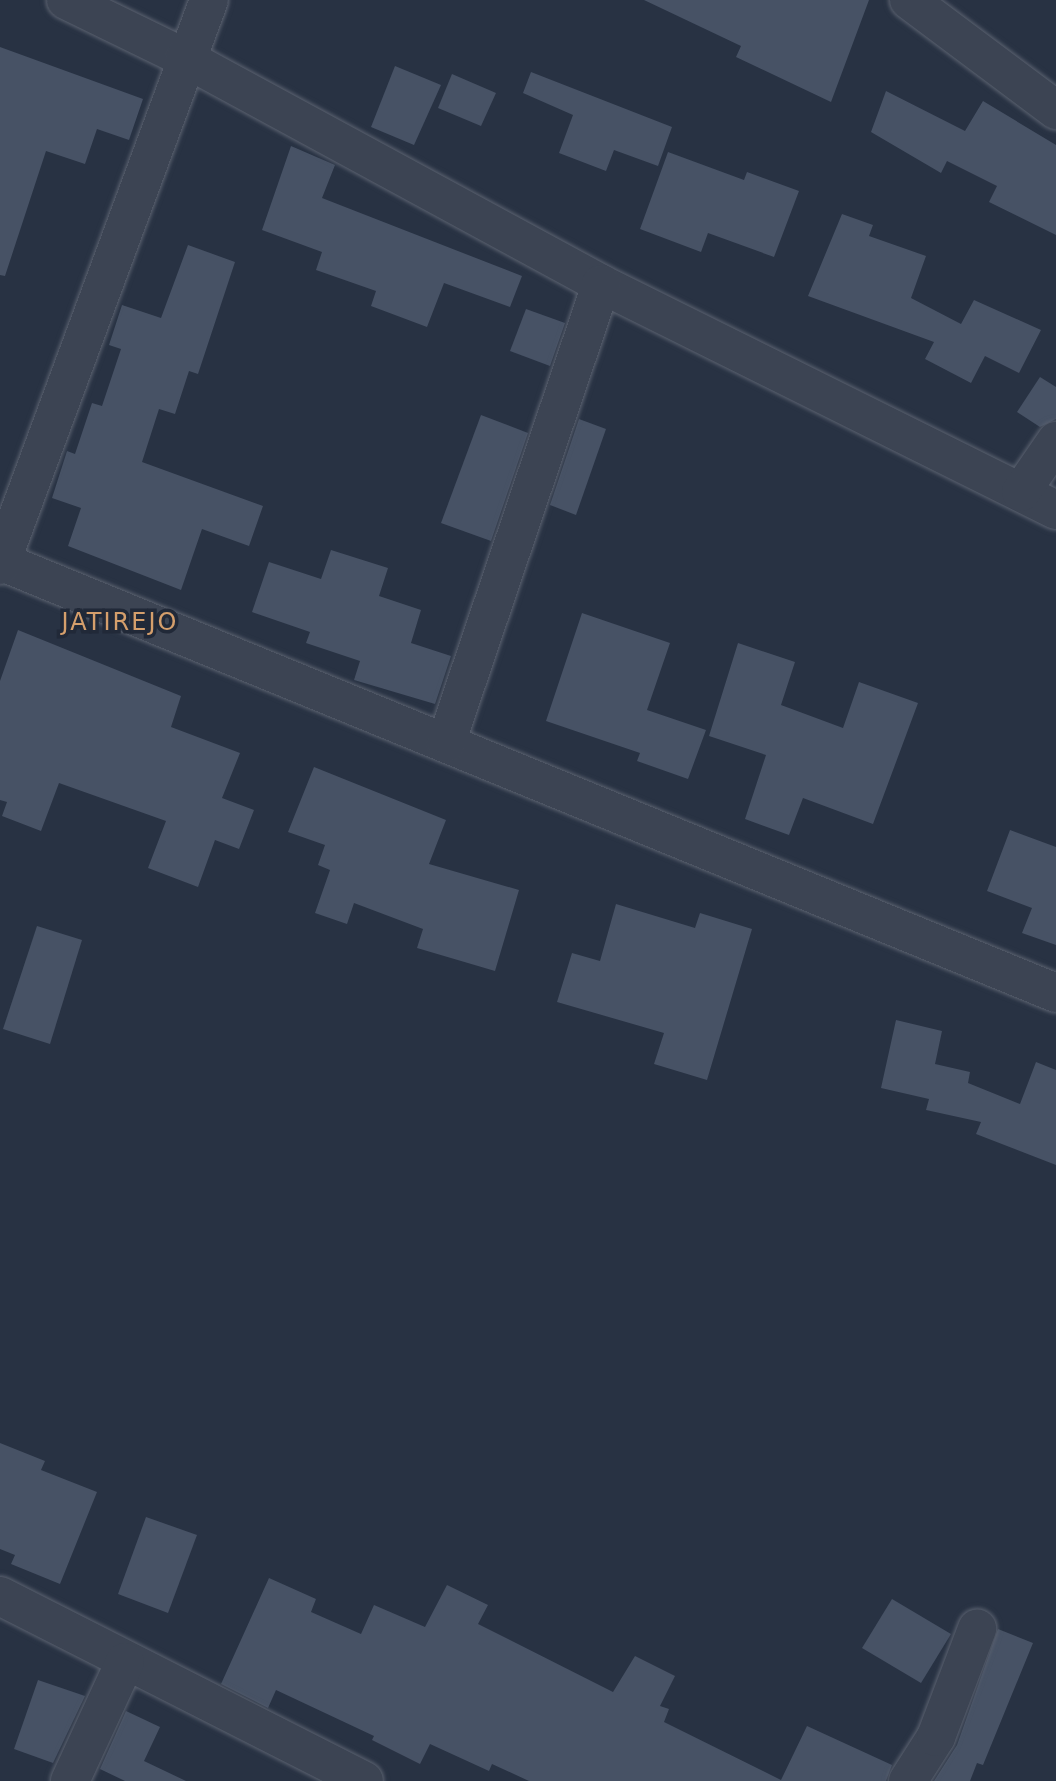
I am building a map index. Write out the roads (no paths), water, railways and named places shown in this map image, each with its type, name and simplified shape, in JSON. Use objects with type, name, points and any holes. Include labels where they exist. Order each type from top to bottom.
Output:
[{"type":"street","points":[[66,0],[185,58],[601,284],[1056,510]]},
{"type":"street","points":[[209,0],[1,562],[1056,993]]},
{"type":"street","points":[[909,0],[1056,110]]},
{"type":"street","points":[[446,743],[601,284]]},
{"type":"street","points":[[1021,492],[1056,441]]},
{"type":"street","points":[[0,1596],[364,1781]]},
{"type":"street","points":[[908,1781],[936,1737],[977,1629]]},
{"type":"street","points":[[70,1781],[125,1662]]},
{"type":"district","name":"JATIREJO","points":[[120,623]]}]
